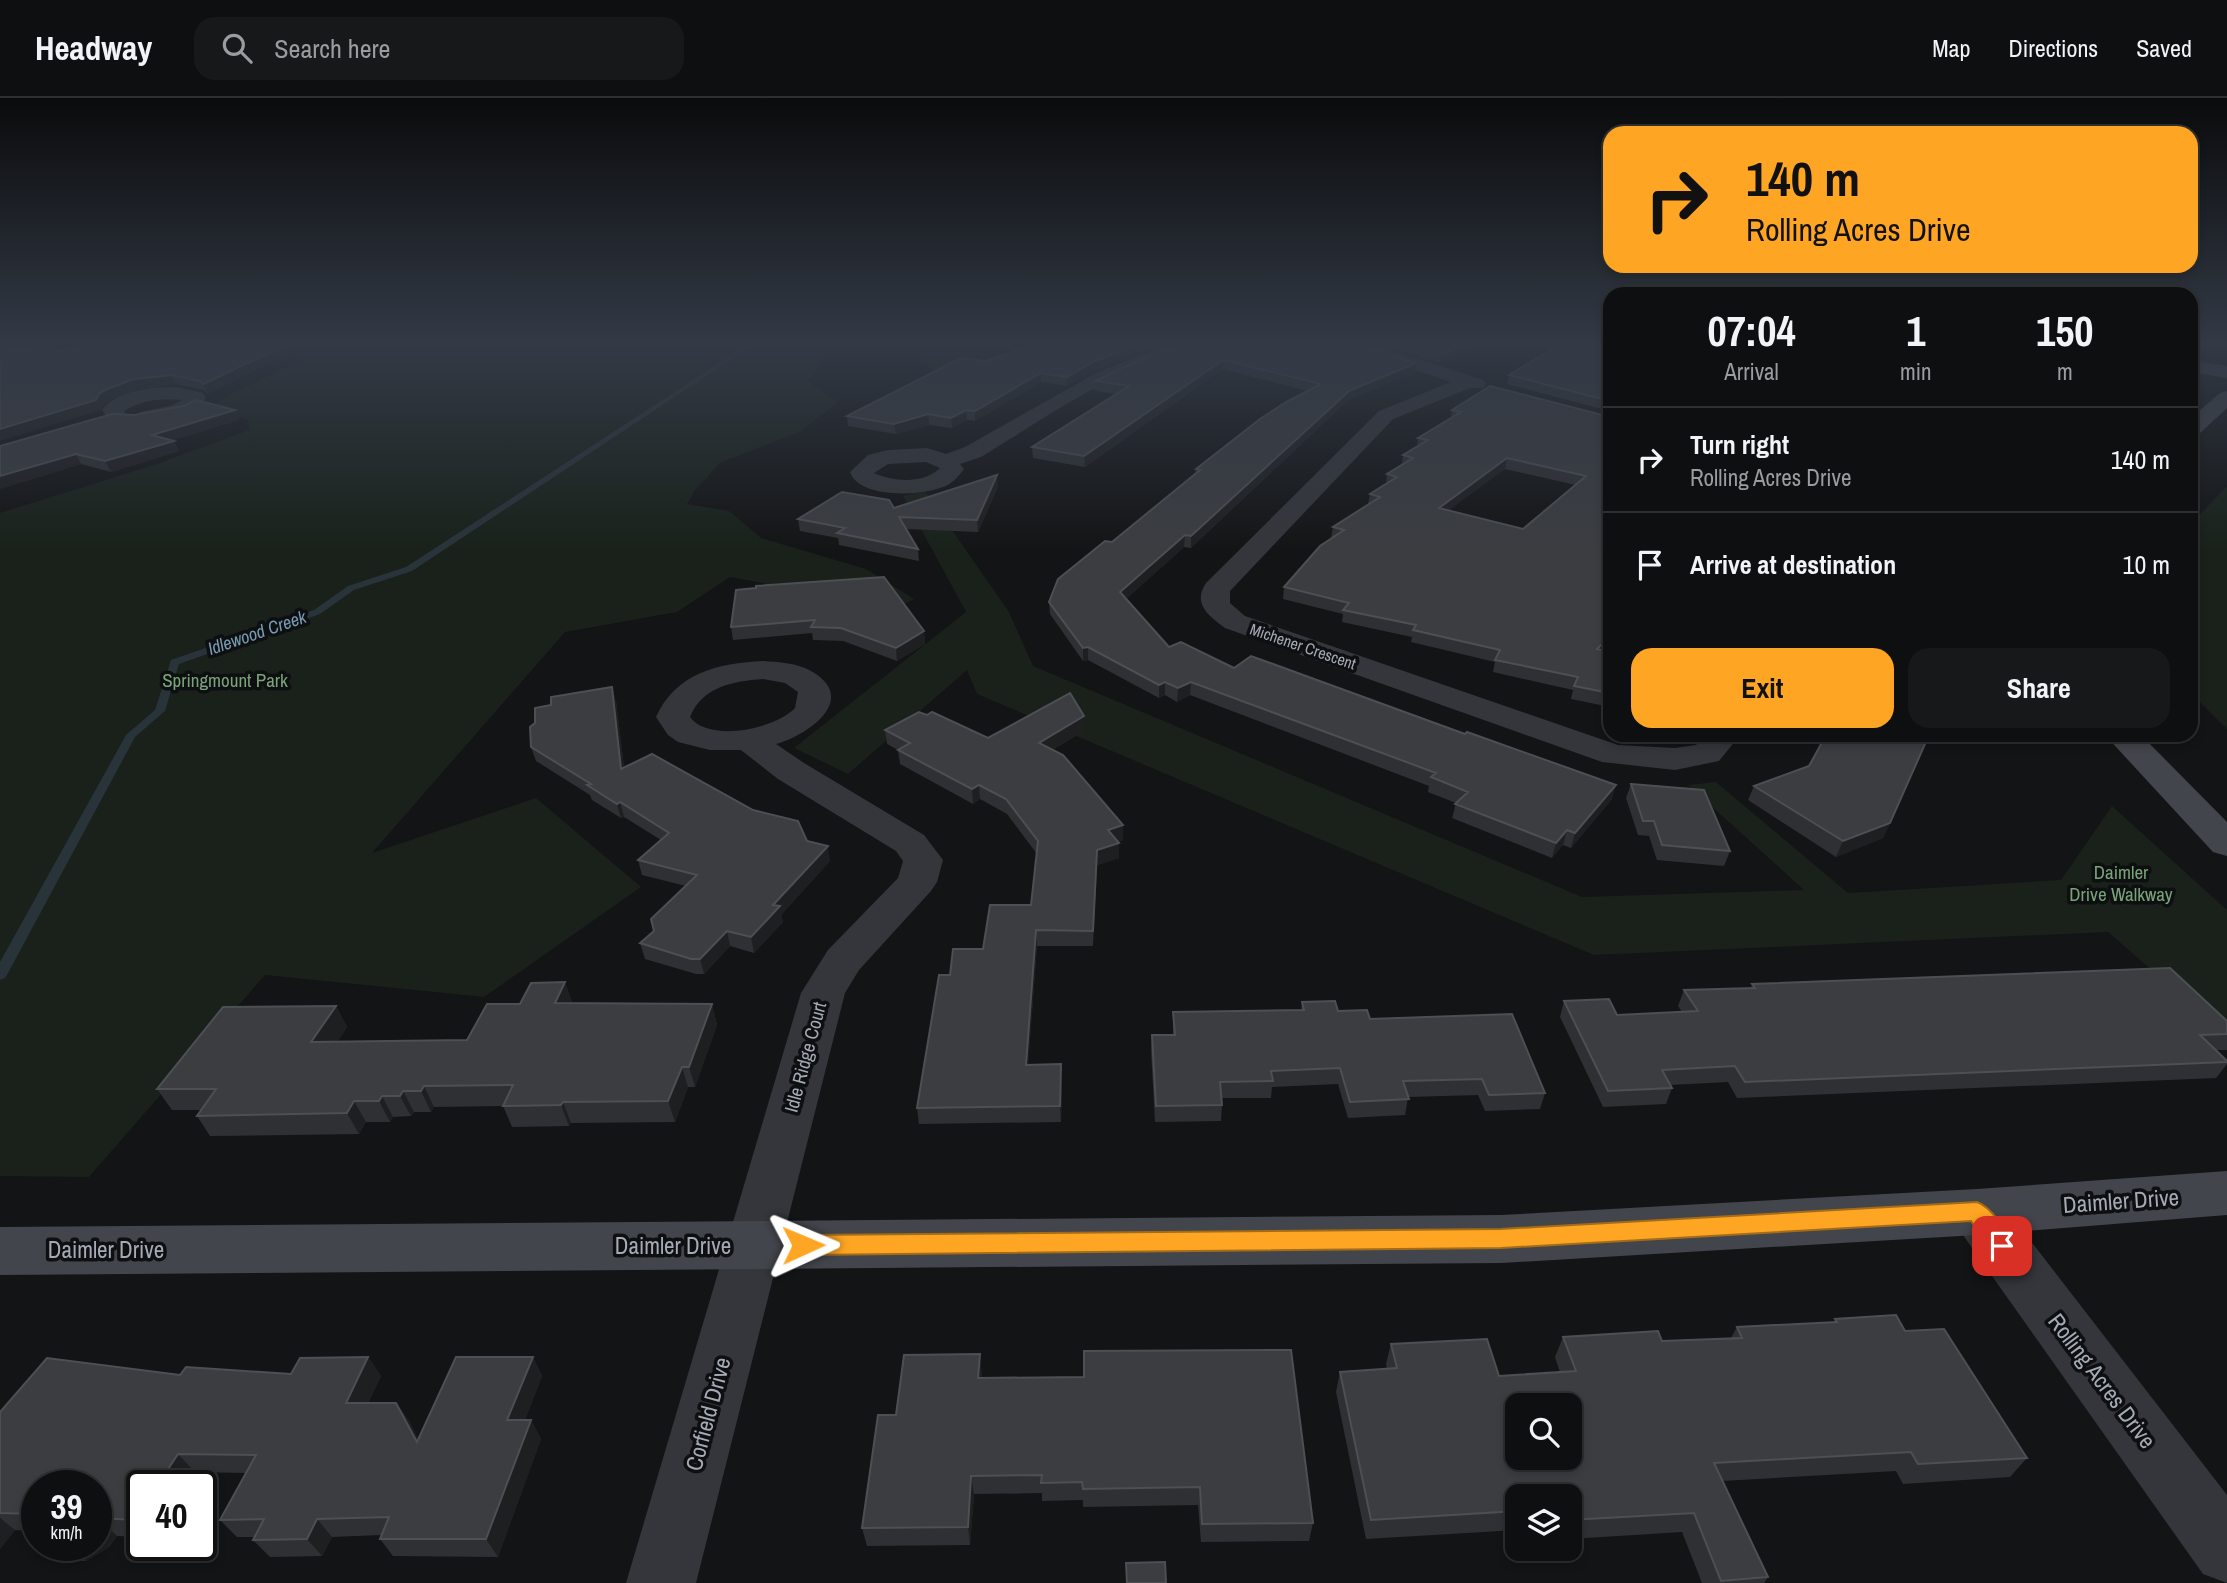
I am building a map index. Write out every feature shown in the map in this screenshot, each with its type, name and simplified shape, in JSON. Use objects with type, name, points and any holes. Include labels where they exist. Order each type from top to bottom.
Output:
[{"type":"street","points":[[947,461],[973,452],[1039,414]]},
{"type":"street","name":"Michener Crescent","points":[[1387,414],[1216,589],[1215,606],[1234,622],[1614,755],[1675,759],[1706,754],[1717,742]]},
{"type":"street","points":[[90,423],[116,415]]},
{"type":"street","name":"Idle Ridge Court","points":[[749,740],[792,771],[910,843],[923,860],[917,882],[842,960],[823,993],[754,1246]]},
{"type":"street","points":[[2129,742],[2227,844]]},
{"type":"street","name":"Daimler Drive","points":[[0,1251],[1501,1239],[1977,1212],[2227,1193]]},
{"type":"street","name":"Rolling Acres Drive","points":[[1977,1212],[2227,1550]]},
{"type":"street","name":"Corfield Drive","points":[[662,1583],[754,1246]]},
{"type":"green space","name":"Springmount Park","points":[[229,414],[822,414],[800,432],[721,462],[695,490],[687,504],[729,511],[761,538],[866,569],[914,599],[896,608],[730,577],[677,612],[565,632],[372,853],[536,798],[641,887],[484,997],[265,975],[89,1177],[0,1176],[0,513],[157,464],[249,430],[248,420]]},
{"type":"green space","points":[[2227,486],[2227,729],[2198,700],[2198,517]]},
{"type":"green space","name":"Daimler Drive Walkway","points":[[925,491],[1009,612],[1033,666],[1582,897],[1804,890],[1688,785],[1716,782],[1848,893],[2061,880],[2112,806],[2227,910],[2227,1036],[2108,932],[1594,955],[977,694],[967,670],[848,774],[794,748],[966,612],[903,496]]},
{"type":"building","points":[[0,414],[49,414],[0,429]]},
{"type":"building","points":[[111,414],[221,414],[152,435],[174,441],[105,461],[76,454],[0,476],[0,446]]},
{"type":"building","points":[[850,414],[927,414],[894,424],[847,416]]},
{"type":"building","points":[[930,414],[958,414],[951,418]]},
{"type":"building","points":[[1084,414],[1144,414],[1084,456],[1032,447]]},
{"type":"building","points":[[1267,414],[1324,414],[1191,536],[1185,535],[1120,592],[1169,647],[1181,642],[1234,668],[1251,656],[1465,734],[1467,732],[1616,785],[1575,833],[1567,830],[1556,843],[1455,804],[1468,792],[1431,777],[1436,773],[1191,682],[1178,688],[1165,682],[1159,685],[1088,647],[1083,648],[1049,602],[1058,579],[1105,541],[1112,542],[1200,470],[1196,469]]},
{"type":"building","points":[[1457,414],[1603,415],[1603,643],[1597,649],[1603,650],[1603,692],[1574,686],[1578,677],[1495,660],[1500,650],[1413,630],[1416,625],[1343,610],[1349,603],[1284,587],[1320,546],[1344,530],[1333,527],[1380,497],[1370,494],[1397,477],[1387,474],[1413,458],[1403,455],[1428,440],[1418,438]],"holes":[[[1507,458],[1586,476],[1523,529],[1439,508]]]},
{"type":"building","points":[[997,475],[977,520],[899,517],[918,549],[837,533],[845,528],[798,519],[842,492],[889,500],[894,508]]},
{"type":"building","points":[[884,577],[924,631],[896,648],[841,628],[811,627],[815,620],[731,627],[736,590],[756,586]]},
{"type":"building","points":[[612,687],[621,769],[652,754],[753,810],[798,821],[807,841],[828,846],[773,905],[780,906],[751,937],[727,931],[700,959],[691,959],[640,943],[654,931],[651,919],[697,875],[638,860],[669,833],[620,802],[617,804],[587,785],[591,784],[531,747],[530,727],[535,723],[535,708],[551,705],[551,697]]},
{"type":"building","points":[[1070,693],[1084,716],[1039,743],[1063,755],[1123,825],[1108,830],[1119,843],[1097,850],[1093,931],[1036,930],[1026,1065],[1061,1064],[1060,1106],[917,1108],[939,975],[950,975],[953,949],[983,949],[990,905],[1031,905],[1038,841],[1006,799],[979,785],[972,789],[898,750],[910,743],[885,730],[919,712],[927,715],[932,712],[988,738]]},
{"type":"building","points":[[1822,742],[1926,742],[1890,823],[1843,841],[1754,786],[1809,766]]},
{"type":"building","points":[[1631,784],[1704,790],[1730,851],[1662,845],[1654,821],[1643,821]]},
{"type":"building","points":[[2170,968],[2227,1021],[2227,1034],[2200,1035],[2227,1062],[1745,1082],[1735,1066],[1662,1070],[1672,1088],[1608,1091],[1564,1001],[1609,999],[1617,1015],[1698,1011],[1684,990],[1755,988],[1752,984]]},
{"type":"building","points":[[565,982],[555,1003],[712,1004],[689,1067],[682,1067],[668,1101],[563,1102],[561,1105],[503,1106],[513,1085],[424,1086],[421,1091],[403,1091],[400,1096],[382,1096],[379,1101],[354,1101],[347,1113],[197,1116],[216,1089],[157,1089],[223,1007],[336,1006],[311,1042],[467,1040],[487,1004],[520,1004],[531,983]]},
{"type":"building","points":[[1335,1001],[1338,1011],[1367,1010],[1370,1019],[1512,1014],[1545,1093],[1489,1095],[1482,1079],[1403,1081],[1409,1099],[1350,1102],[1340,1068],[1271,1071],[1273,1081],[1220,1082],[1222,1105],[1156,1106],[1152,1035],[1175,1035],[1173,1012],[1304,1010],[1302,1002]]},
{"type":"building","points":[[1896,1315],[1905,1331],[1944,1329],[2027,1458],[1918,1464],[1911,1452],[1714,1463],[1768,1577],[1721,1581],[1694,1513],[1582,1519],[1582,1484],[1505,1484],[1505,1512],[1371,1520],[1340,1372],[1397,1368],[1391,1344],[1487,1339],[1499,1376],[1576,1371],[1563,1337],[1658,1331],[1662,1341],[1742,1338],[1737,1327],[1837,1322],[1835,1319]]},
{"type":"building","points":[[1291,1350],[1313,1523],[1202,1524],[1200,1487],[1083,1489],[1082,1482],[1041,1483],[1042,1475],[971,1476],[968,1527],[862,1528],[878,1415],[896,1415],[904,1355],[980,1354],[978,1378],[1084,1377],[1084,1351]]},
{"type":"building","points":[[368,1357],[346,1403],[396,1403],[417,1442],[456,1357],[533,1357],[507,1420],[531,1420],[486,1539],[380,1539],[389,1517],[317,1519],[307,1539],[253,1540],[264,1519],[220,1520],[256,1455],[178,1454],[168,1470],[126,1470],[126,1520],[112,1519],[112,1470],[21,1470],[21,1514],[0,1513],[0,1412],[47,1358],[180,1375],[186,1367],[291,1374],[300,1358]]},
{"type":"building","points":[[1165,1562],[1166,1583],[1127,1583],[1126,1563]]},
{"type":"waterway","name":"Idlewood Creek","points":[[0,975],[131,735],[160,711],[175,662],[317,612],[351,588],[409,569],[645,414]]},
{"type":"route","points":[[803,1245],[1501,1239],[1977,1212],[2002,1246]]}]
